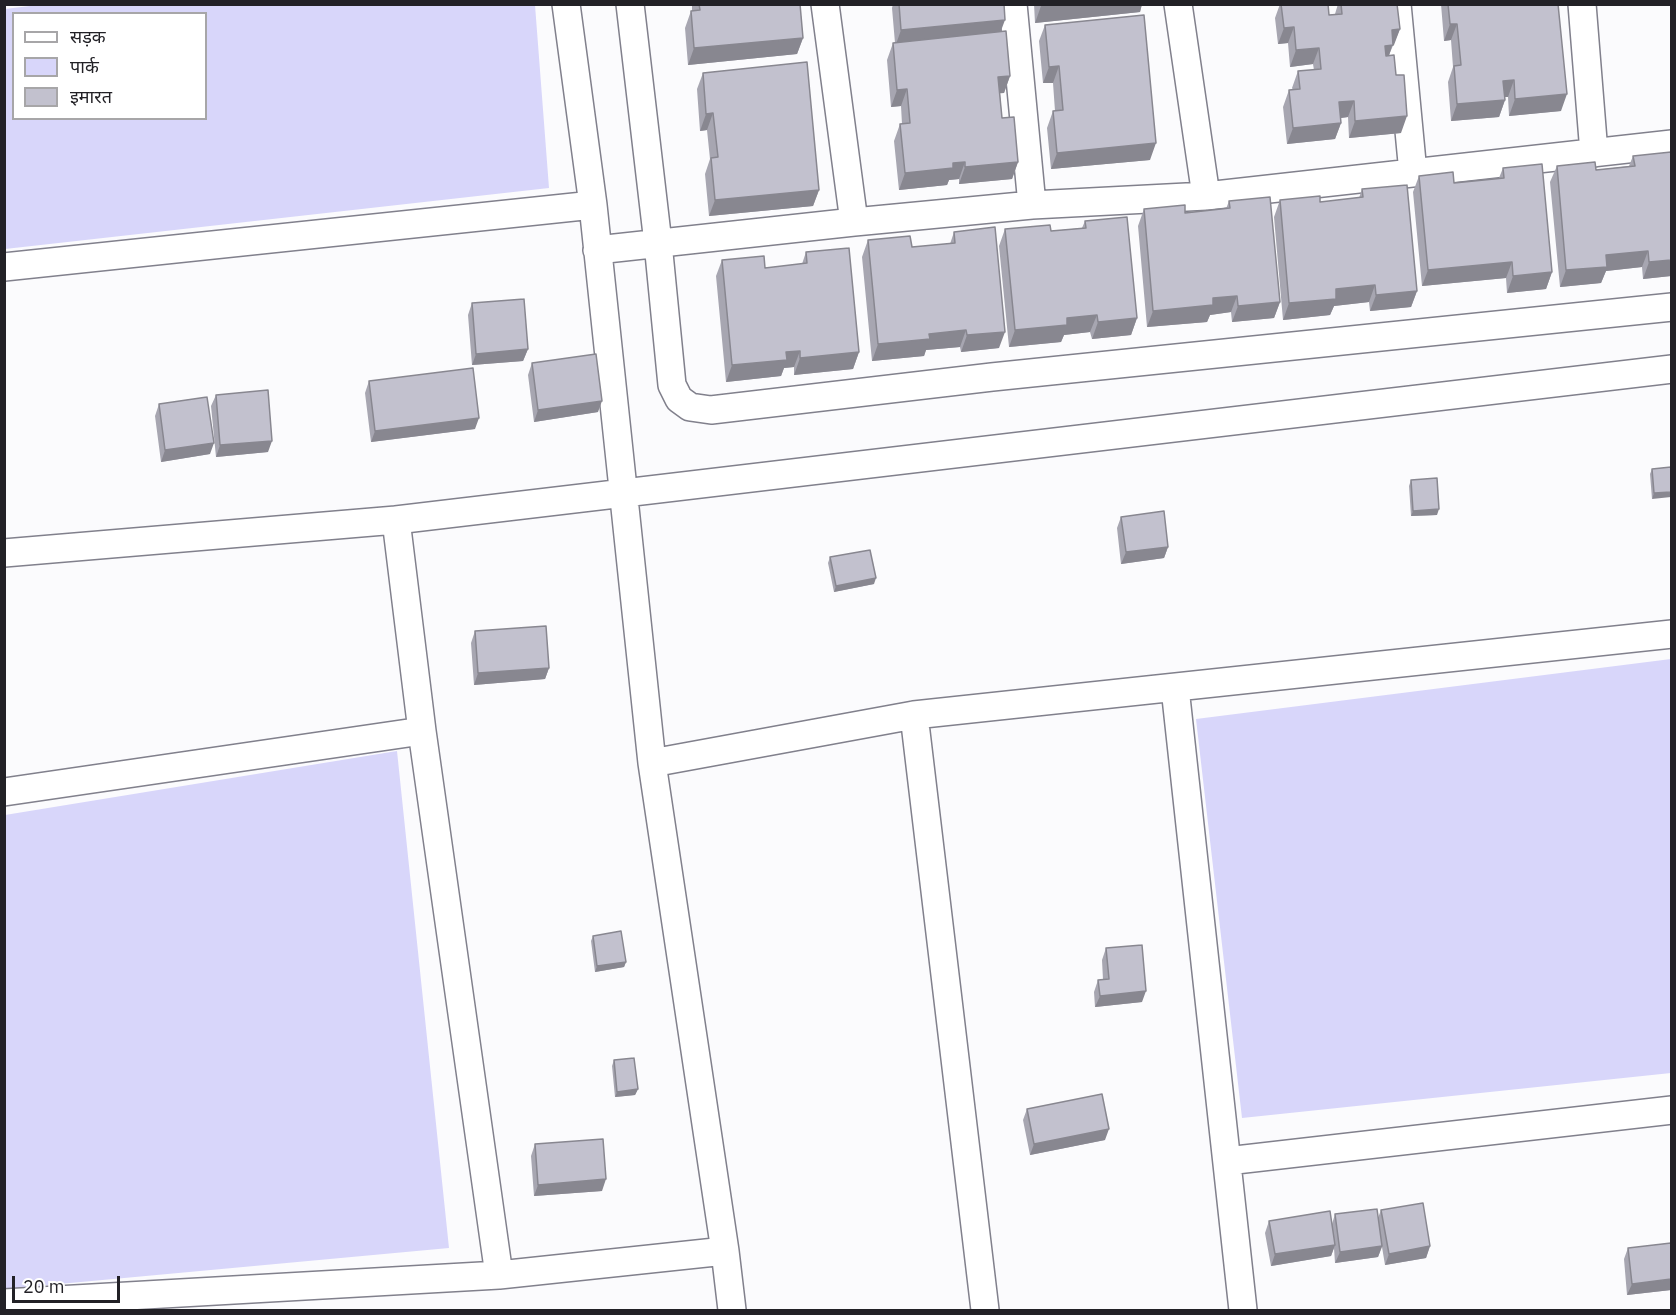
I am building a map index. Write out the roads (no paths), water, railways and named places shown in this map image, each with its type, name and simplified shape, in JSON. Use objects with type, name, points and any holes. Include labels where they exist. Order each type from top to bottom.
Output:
[{"type":"street","points":[[566,4],[593,205],[652,763],[732,1311]]},
{"type":"street","points":[[630,4],[672,385],[679,399],[690,407],[711,410],[992,377],[1671,307]]},
{"type":"street","points":[[825,4],[854,222]]},
{"type":"street","points":[[1013,4],[1032,205]]},
{"type":"street","points":[[1178,4],[1206,196]]},
{"type":"street","points":[[1397,4],[1413,173]]},
{"type":"street","points":[[1582,4],[1594,153]]},
{"type":"street","points":[[597,250],[1032,205],[1206,196],[1671,144]]},
{"type":"street","points":[[4,267],[593,205]]},
{"type":"street","points":[[4,553],[396,520],[1671,369]]},
{"type":"street","points":[[396,520],[422,731],[499,1275]]},
{"type":"street","points":[[652,763],[914,715],[1671,634]]},
{"type":"street","points":[[1174,688],[1244,1311]]},
{"type":"street","points":[[914,715],[985,1311]]},
{"type":"street","points":[[4,792],[422,731]]},
{"type":"street","points":[[1227,1161],[1671,1110]]},
{"type":"street","points":[[4,1303],[499,1275],[725,1251]]}]
